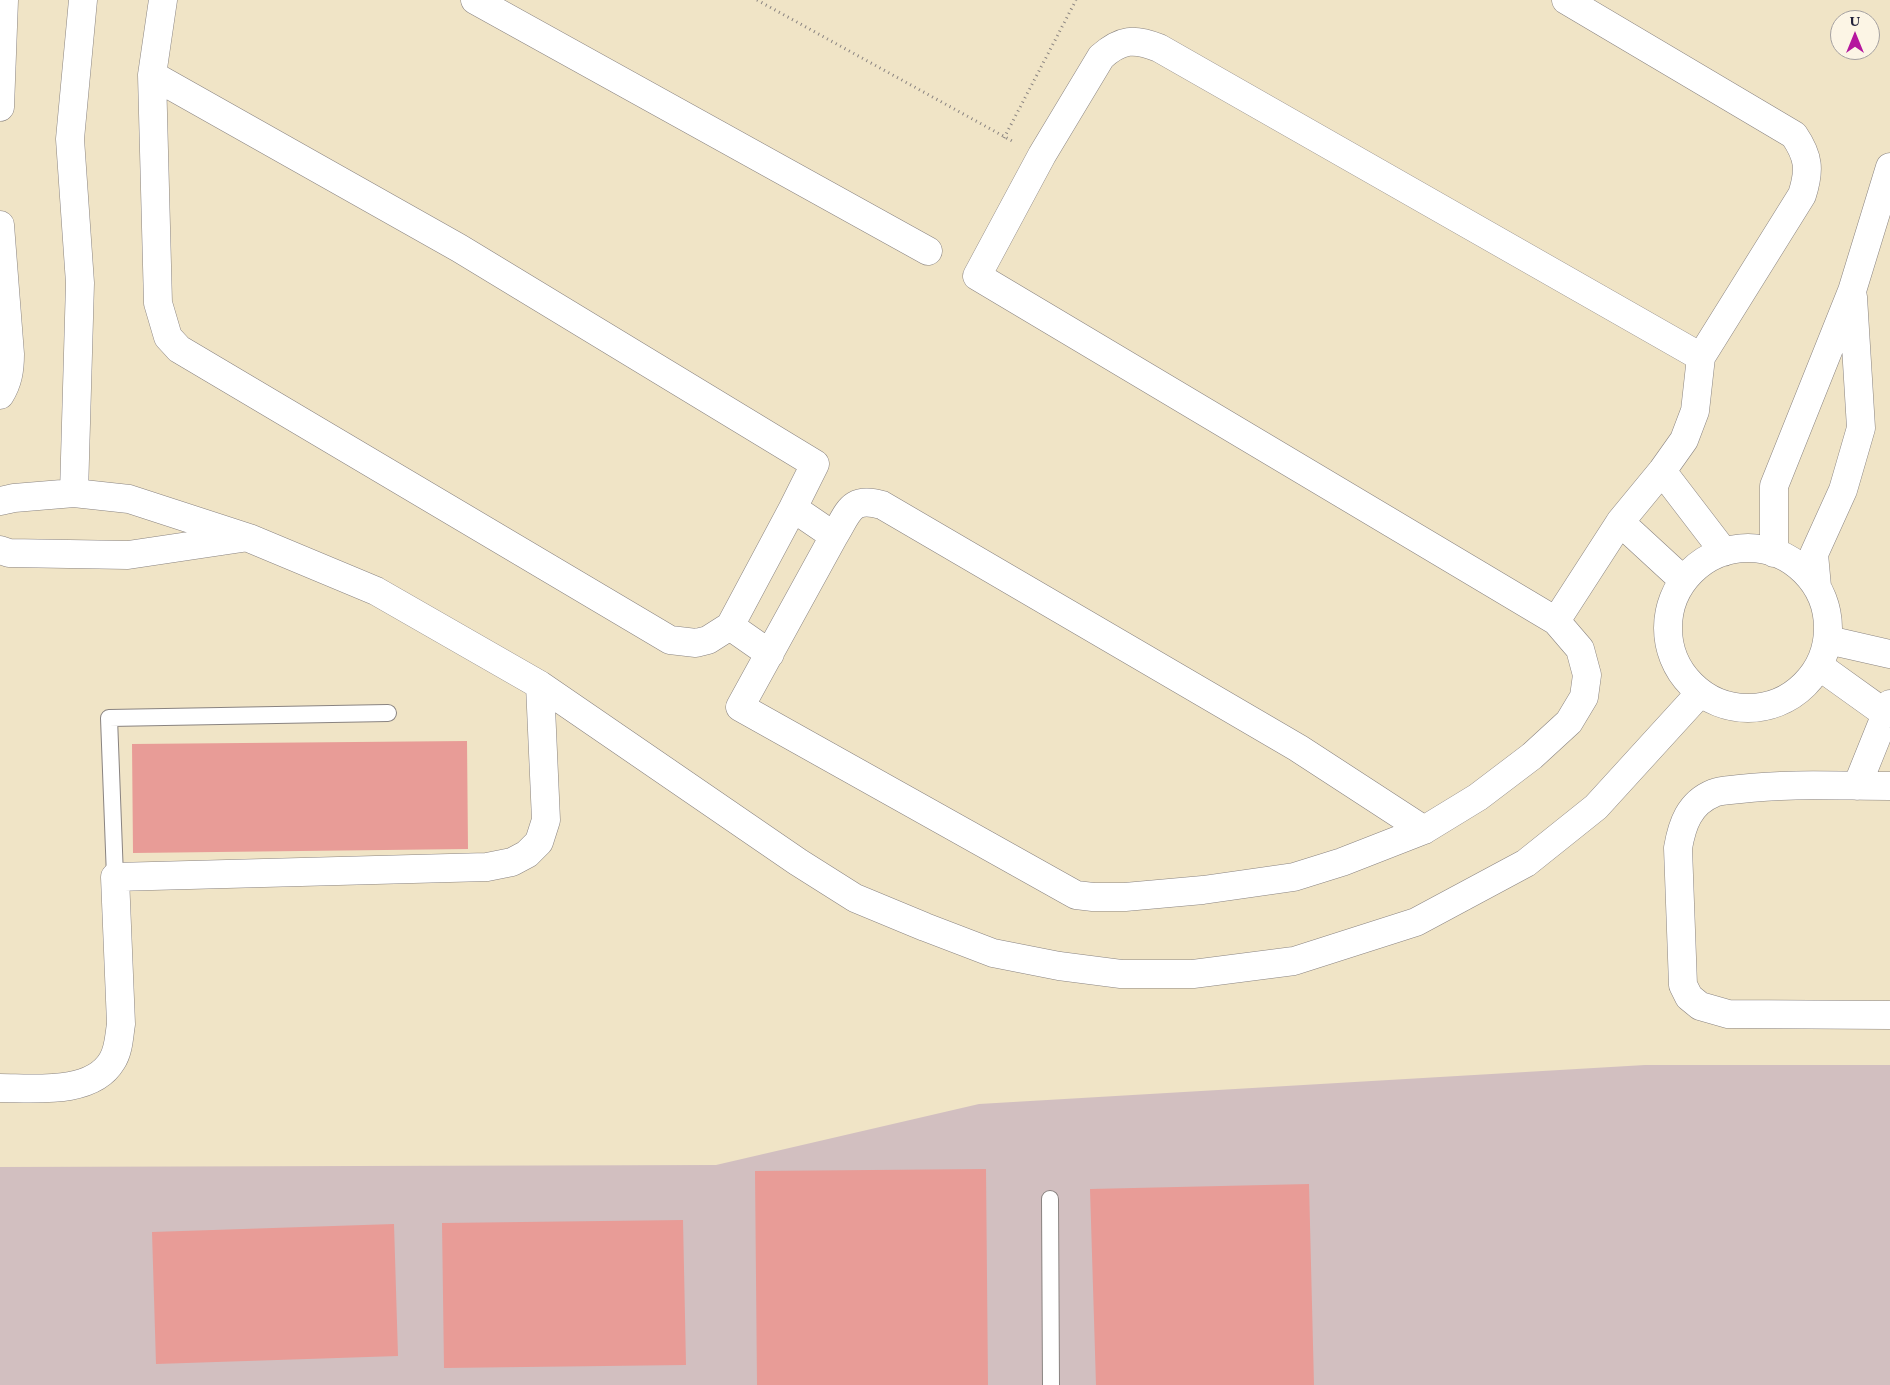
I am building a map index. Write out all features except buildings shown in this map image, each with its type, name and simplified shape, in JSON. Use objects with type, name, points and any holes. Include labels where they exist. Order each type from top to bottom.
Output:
[{"type":"street","points":[[0,107],[4,0]]},
{"type":"street","points":[[74,493],[80,283],[70,139],[83,0]]},
{"type":"street","points":[[152,75],[459,248],[814,464],[793,508],[730,626],[708,640],[696,643],[670,640],[179,348],[168,337],[158,303],[152,75],[162,0]]},
{"type":"street","points":[[475,0],[928,251]]},
{"type":"street","points":[[1556,621],[1620,522],[1662,471],[1684,440],[1695,411],[1701,357],[1802,195],[1807,178],[1807,163],[1804,149],[1794,135],[1566,0]]},
{"type":"street","points":[[1424,830],[1298,748],[882,505],[864,501],[855,504],[834,536],[740,707],[1076,894],[1124,897],[1202,890],[1294,877],[1342,862],[1424,830],[1478,797],[1532,756],[1569,722],[1584,698],[1587,675],[1580,649],[1556,621],[977,276],[1042,155],[1101,57],[1113,46],[1126,42],[1142,41],[1159,48],[1701,357]]},
{"type":"street","points":[[1774,553],[1774,486],[1852,291],[1890,167]]},
{"type":"street","points":[[0,225],[10,354],[10,368],[6,386],[0,395]]},
{"type":"street","points":[[1817,586],[1799,566],[1774,553],[1749,548],[1724,552],[1702,563],[1683,580],[1671,602],[1667,627],[1671,652],[1682,675],[1700,693],[1724,705],[1752,709],[1779,702],[1802,688],[1819,666],[1828,640],[1827,612],[1817,586],[1814,554],[1843,490],[1861,428],[1852,291]]},
{"type":"street","points":[[1662,471],[1724,552]]},
{"type":"street","points":[[0,501],[74,493],[129,499],[249,538],[376,591],[540,684],[798,862],[855,898],[993,953],[1060,966],[1121,974],[1193,974],[1294,961],[1416,922],[1526,863],[1596,807],[1700,693]]},
{"type":"street","points":[[793,508],[834,536]]},
{"type":"street","points":[[1620,522],[1683,580]]},
{"type":"street","points":[[0,550],[9,553],[128,555],[249,538]]},
{"type":"street","points":[[730,626],[770,654]]},
{"type":"street","points":[[1828,640],[1890,654]]},
{"type":"street","points":[[1819,666],[1888,709],[1857,786]]},
{"type":"street","points":[[0,1088],[58,1087],[80,1084],[98,1077],[112,1062],[118,1047],[121,1024],[115,877],[487,867],[512,862],[527,854],[539,842],[546,820],[540,684]]},
{"type":"street","points":[[1890,786],[1756,787],[1714,793],[1699,802],[1688,814],[1682,827],[1678,848],[1683,986],[1689,997],[1700,1006],[1728,1014],[1890,1014]]},
{"type":"lane","points":[[115,877],[109,718],[388,713]]},
{"type":"lane","points":[[1050,1199],[1051,1385]]},
{"type":"path","points":[[757,0],[1004,138],[1042,155]]},
{"type":"path","points":[[1004,138],[1076,0]]},
{"type":"shaded area","points":[[1645,1065],[1890,1065],[1890,1385],[0,1385],[0,1167],[716,1165],[979,1104]]}]
